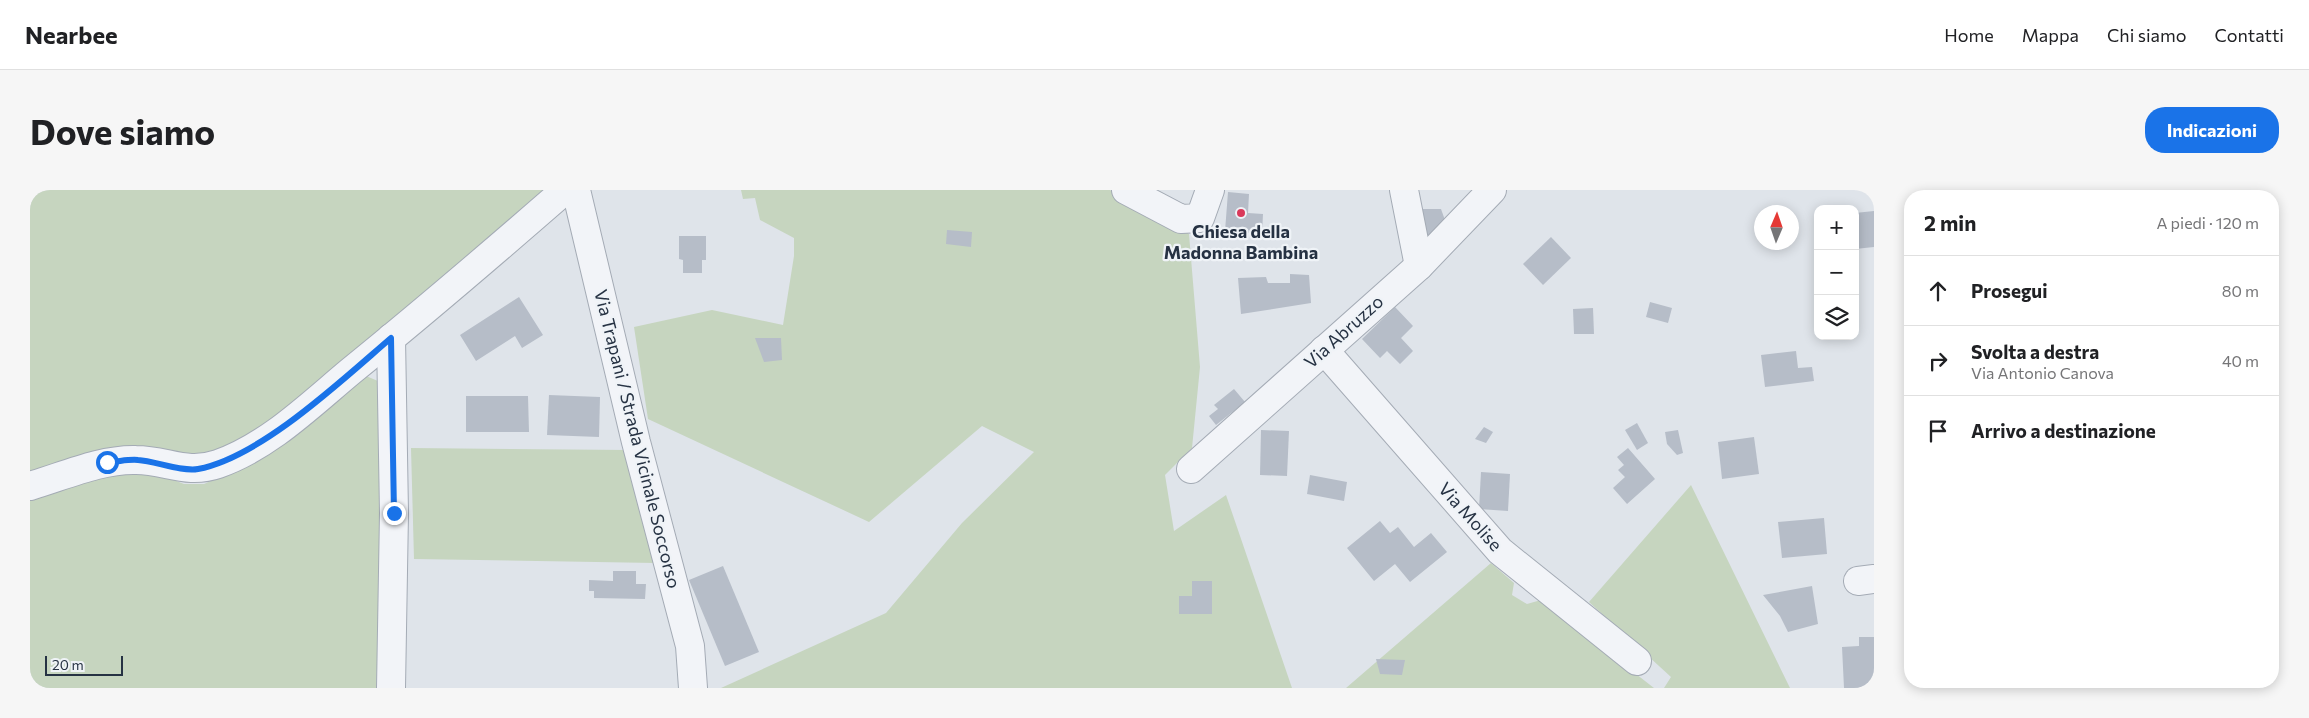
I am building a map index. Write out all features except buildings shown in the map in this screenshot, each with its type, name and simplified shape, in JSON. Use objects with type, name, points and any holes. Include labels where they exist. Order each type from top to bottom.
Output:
[{"type":"street","points":[[30,486],[107,462],[137,460],[195,470],[218,464],[254,446],[284,427],[565,190]]},
{"type":"street","name":"Via Trapani / Strada Vicinale Soccorso","points":[[576,190],[636,442],[690,646],[693,688]]},
{"type":"street","points":[[1126,190],[1181,219],[1200,218],[1210,190]]},
{"type":"street","points":[[1404,190],[1419,266]]},
{"type":"street","name":"Via Abruzzo","points":[[1192,469],[1419,266],[1492,190]]},
{"type":"street","points":[[390,688],[394,513],[391,338]]},
{"type":"street","name":"Via Molise","points":[[1324,350],[1500,551],[1637,661]]},
{"type":"green space","points":[[30,190],[543,190],[265,432],[208,455],[30,473]]},
{"type":"green space","points":[[741,190],[1110,190],[1189,234],[1200,367],[1192,448],[1165,475],[1174,531],[1226,495],[1292,688],[721,688],[886,613],[962,523],[1034,452],[982,426],[869,522],[648,419],[634,327],[712,310],[783,325],[794,256],[794,238],[760,220],[755,198],[743,199]]},
{"type":"green space","points":[[366,376],[378,381],[384,515],[376,688],[30,688],[30,492],[93,473],[151,471],[184,484],[204,484],[261,459]]},
{"type":"green space","points":[[411,448],[629,450],[655,563],[414,559]]},
{"type":"green space","points":[[1691,485],[1790,688],[1664,688],[1671,677],[1589,602]]},
{"type":"green space","points":[[1491,563],[1514,583],[1512,595],[1527,604],[1541,600],[1654,688],[1346,688]]},
{"type":"place","name":"Chiesa della Madonna Bambina","points":[[1241,213]]},
{"type":"route","points":[[107,462],[137,460],[195,470],[218,464],[254,446],[284,427],[391,338],[394,513]]}]
